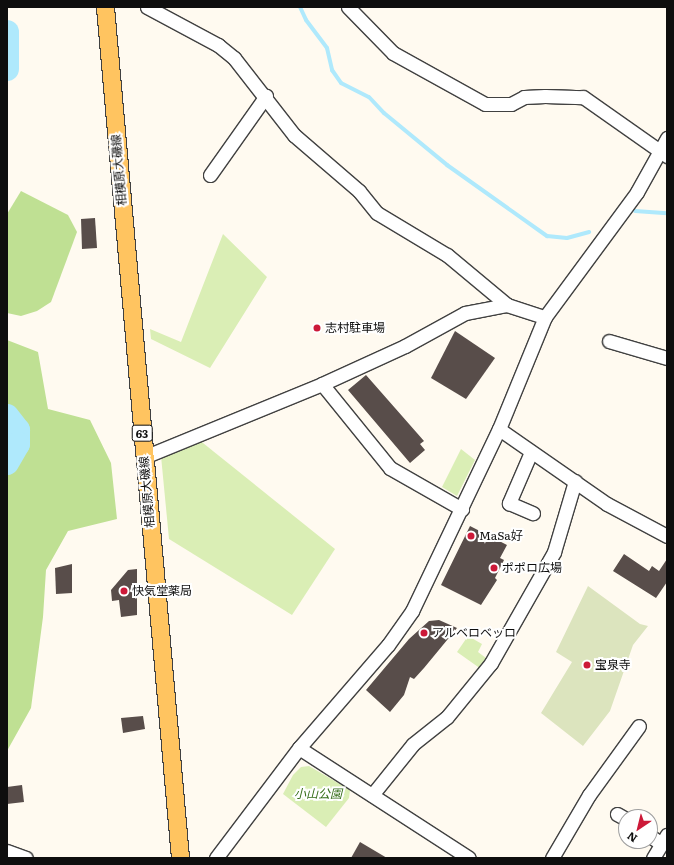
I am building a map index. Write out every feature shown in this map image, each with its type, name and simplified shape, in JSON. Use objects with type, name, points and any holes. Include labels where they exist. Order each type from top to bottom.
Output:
[{"type":"main road","name":"相模原大磯線","points":[[105,7],[180,858]]},
{"type":"street","points":[[147,7],[218,45],[245,69],[294,135],[359,192],[377,213],[447,255],[507,305],[545,317]]},
{"type":"street","points":[[348,7],[393,53],[485,104],[511,104],[524,97],[583,97],[664,154]]},
{"type":"street","points":[[210,175],[266,96]]},
{"type":"street","points":[[216,858],[299,748],[388,645],[412,611],[500,430],[545,317],[664,154],[667,138]]},
{"type":"street","points":[[144,457],[322,384],[405,346],[465,313],[507,305]]},
{"type":"street","points":[[609,341],[629,352],[667,358]]},
{"type":"street","points":[[322,384],[390,468],[462,509]]},
{"type":"street","points":[[500,430],[607,504],[667,536]]},
{"type":"street","points":[[531,452],[509,503],[533,513]]},
{"type":"street","points":[[372,795],[414,744],[460,703],[491,663],[554,552],[574,481]]},
{"type":"street","points":[[552,858],[594,799],[639,726]]},
{"type":"street","points":[[299,748],[469,858]]},
{"type":"street","points":[[654,858],[664,839]]},
{"type":"street","points":[[7,851],[26,858]]},
{"type":"green space","points":[[21,191],[68,215],[77,232],[51,302],[37,311],[21,316],[7,313],[7,214]]},
{"type":"green space","points":[[223,234],[267,277],[210,368],[151,339],[150,329],[181,342]]},
{"type":"green space","points":[[7,340],[38,352],[48,409],[90,420],[111,463],[117,519],[68,531],[46,570],[43,617],[31,708],[7,751]]},
{"type":"green space","points":[[198,439],[335,549],[292,615],[169,539],[161,456]]},
{"type":"green space","points":[[461,449],[475,460],[457,496],[442,487]]},
{"type":"green space","points":[[588,586],[640,624],[648,626],[633,645],[610,711],[583,746],[541,713],[572,662],[556,652]]},
{"type":"green space","points":[[468,636],[482,644],[478,652],[486,658],[481,669],[457,652]]},
{"type":"green space","name":"小山公園","points":[[309,766],[350,790],[349,798],[326,827],[283,794],[293,775],[301,767]]},
{"type":"building","points":[[95,218],[97,248],[82,249],[81,219]]},
{"type":"building","points":[[455,331],[495,358],[466,399],[431,378]]},
{"type":"building","points":[[366,375],[424,441],[420,444],[425,450],[410,463],[348,390]]},
{"type":"building","points":[[470,526],[507,545],[500,558],[504,560],[495,578],[497,580],[481,605],[441,585]]},
{"type":"building","points":[[624,554],[649,571],[652,566],[659,571],[667,559],[667,582],[656,598],[613,571]]},
{"type":"building","points":[[72,564],[72,593],[56,594],[55,568]]},
{"type":"building","points":[[137,569],[137,615],[121,617],[119,600],[112,601],[111,590],[128,570]]},
{"type":"building","points":[[439,620],[457,628],[414,679],[410,677],[404,695],[390,712],[366,690],[409,639],[429,621]]},
{"type":"building","points":[[143,716],[145,729],[123,733],[121,718]]},
{"type":"building","points":[[22,785],[24,802],[7,804],[7,787]]},
{"type":"building","points":[[360,842],[387,858],[351,858]]},
{"type":"waterway","points":[[300,7],[306,20],[327,48],[332,70],[341,83],[369,97],[384,113],[447,165],[547,236],[567,238],[589,232]]},
{"type":"waterway","points":[[7,32],[7,69]]},
{"type":"waterway","points":[[635,211],[667,213]]},
{"type":"waterway","points":[[7,416],[18,430],[18,444],[7,463]]},
{"type":"place","name":"志村駐車場","points":[[317,328]]},
{"type":"place","name":"MaSa好","points":[[471,536]]},
{"type":"place","name":"ポポロ広場","points":[[494,568]]},
{"type":"place","name":"快気堂薬局","points":[[124,591]]},
{"type":"place","name":"アルベロベッロ","points":[[424,633]]},
{"type":"place","name":"宝泉寺","points":[[587,665]]}]
